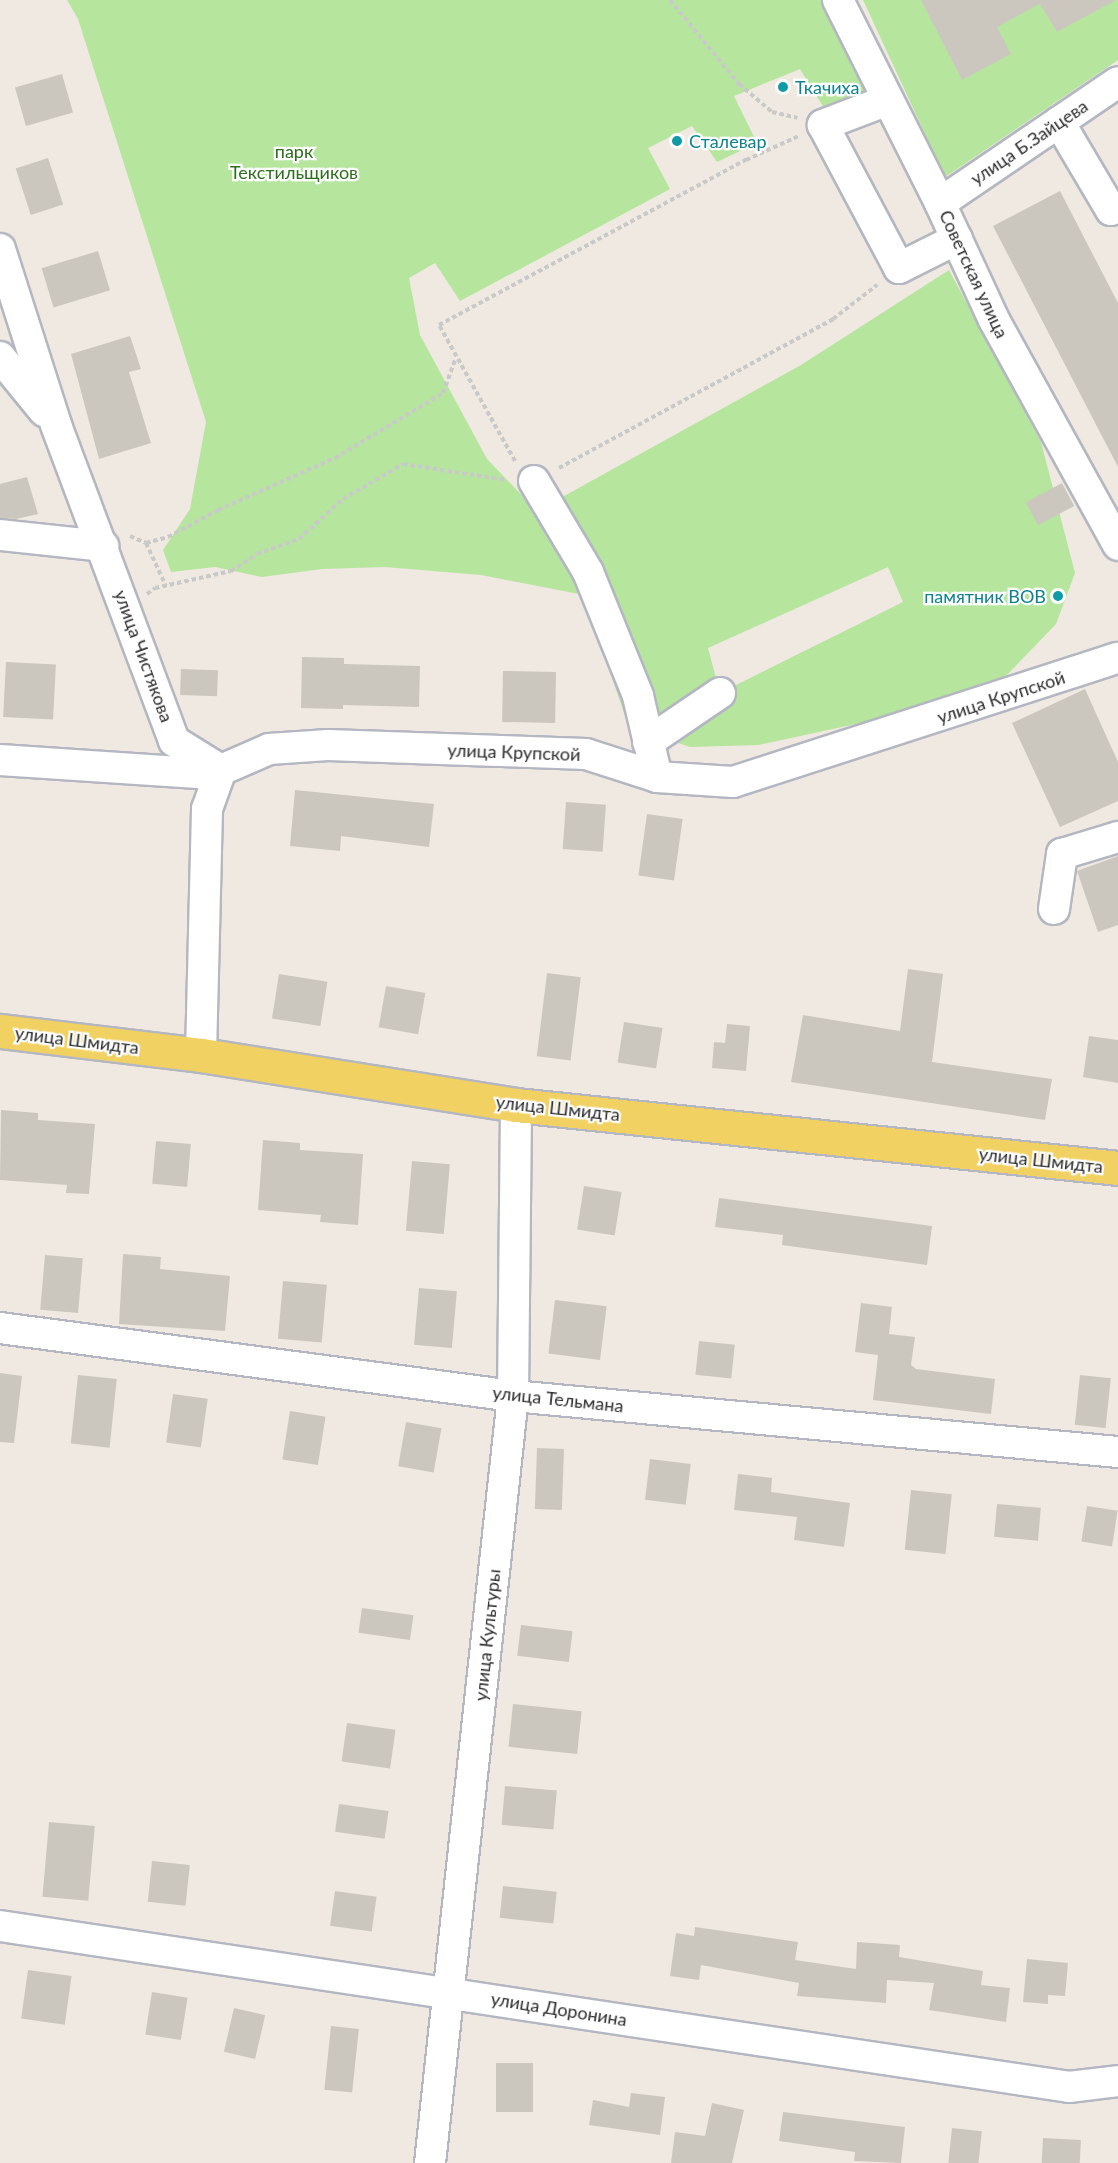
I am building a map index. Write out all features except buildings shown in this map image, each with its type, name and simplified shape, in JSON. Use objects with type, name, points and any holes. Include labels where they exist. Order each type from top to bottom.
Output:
[{"type":"main road","name":"улица Шмидта","points":[[0,1031],[201,1055],[516,1105],[1118,1168]]},
{"type":"street","name":"Советская улица","points":[[838,0],[940,203],[994,320],[1118,545]]},
{"type":"street","name":"улица Б.Зайцева","points":[[940,203],[1118,82]]},
{"type":"street","points":[[888,100],[824,125],[899,268],[957,239]]},
{"type":"street","points":[[1059,122],[1116,213]]},
{"type":"street","name":"улица Чистякова","points":[[0,249],[56,425],[128,610],[174,741],[221,770]]},
{"type":"street","points":[[0,357],[56,425]]},
{"type":"street","points":[[531,482],[588,572],[638,696],[657,777]]},
{"type":"street","points":[[0,535],[98,533]]},
{"type":"street","name":"улица Крупской","points":[[0,760],[198,773],[221,770],[269,748],[328,745],[586,754],[657,777],[733,782],[1118,658]]},
{"type":"street","points":[[648,742],[720,693]]},
{"type":"street","points":[[201,1055],[207,809],[221,770]]},
{"type":"street","points":[[1054,909],[1062,854],[1118,837]]},
{"type":"street","name":"улица Культуры","points":[[430,2163],[513,1396],[516,1105]]},
{"type":"street","name":"улица Тельмана","points":[[0,1328],[513,1396],[1118,1452]]},
{"type":"street","name":"улица Доронина","points":[[0,1926],[449,1991],[791,2048],[1069,2087],[1118,2081]]},
{"type":"path","points":[[670,0],[739,84],[772,112],[824,125]]},
{"type":"path","points":[[531,482],[439,326],[746,160],[824,125]]},
{"type":"path","points":[[128,610],[155,588],[231,571],[257,554],[299,539],[343,499],[403,464],[531,482],[833,318],[899,268]]},
{"type":"path","points":[[98,533],[146,543],[168,537],[218,510],[335,458],[443,393],[457,357]]},
{"type":"path","points":[[146,543],[166,586]]},
{"type":"green space","name":"парк Текстильщиков","points":[[67,0],[827,0],[872,92],[827,113],[800,69],[734,96],[757,143],[717,162],[692,126],[648,148],[670,189],[460,301],[435,263],[409,278],[420,335],[487,459],[537,511],[801,365],[949,270],[1041,442],[1075,573],[1056,624],[1004,678],[879,719],[758,745],[690,747],[628,725],[584,595],[481,575],[385,567],[322,569],[262,577],[215,567],[171,572],[163,550],[190,509],[206,422],[78,19]],"holes":[[[888,567],[903,602],[720,693],[708,648]]]},
{"type":"green space","points":[[863,0],[1118,0],[1118,60],[945,177]]},
{"type":"place","name":"Ткачиха","points":[[783,87]]},
{"type":"place","name":"Сталевар","points":[[677,141]]},
{"type":"place","name":"памятник ВОВ","points":[[1058,596]]}]
